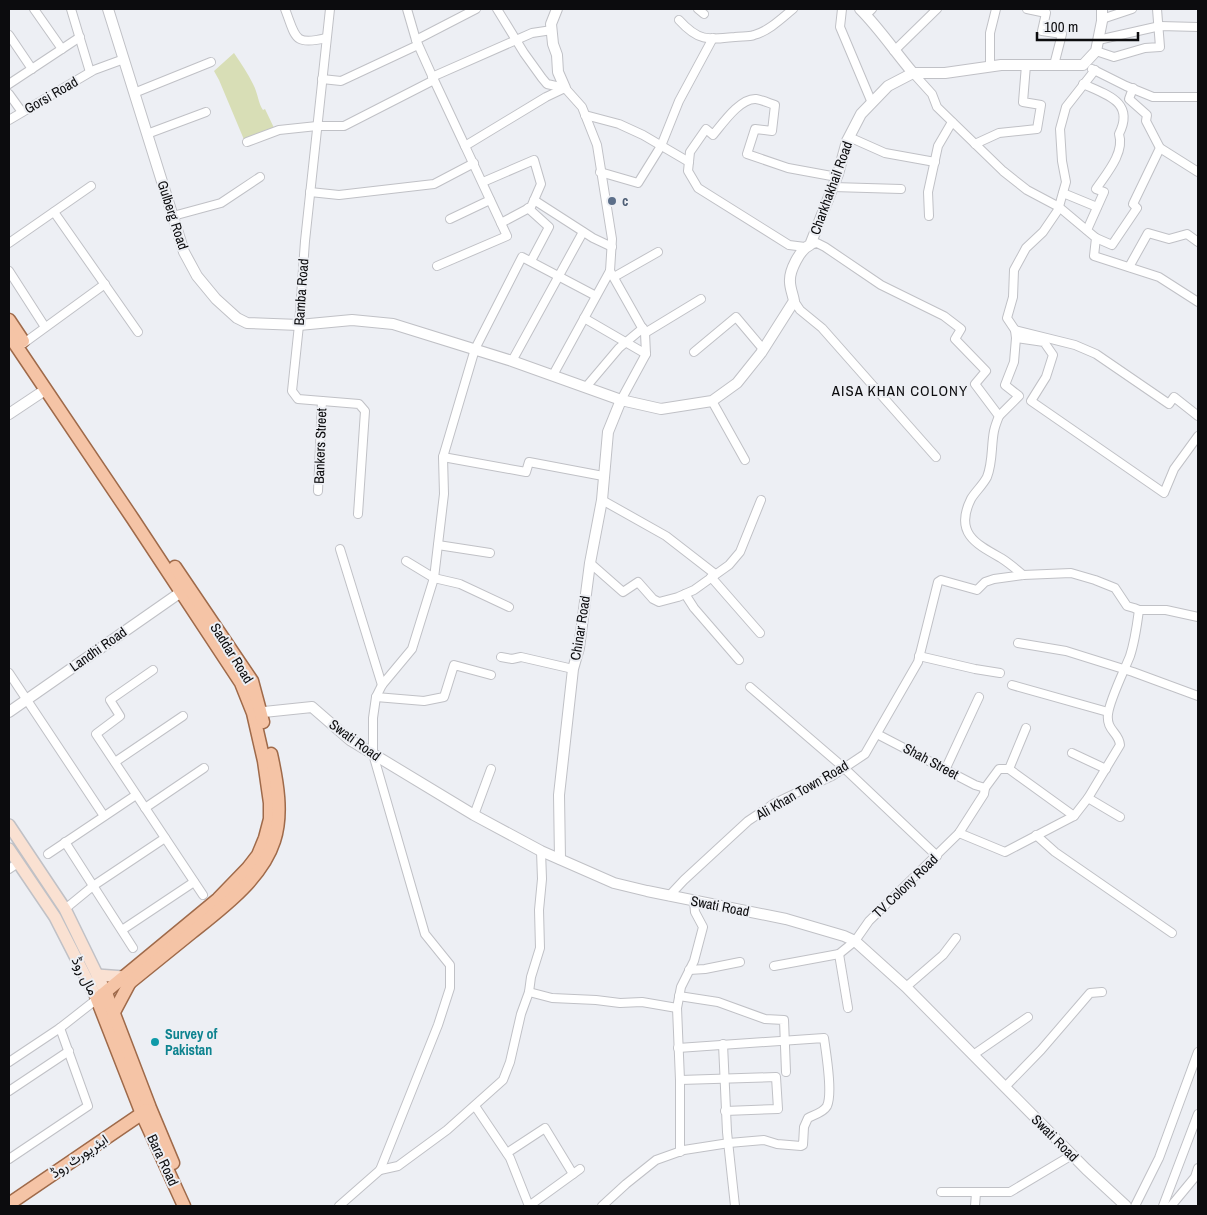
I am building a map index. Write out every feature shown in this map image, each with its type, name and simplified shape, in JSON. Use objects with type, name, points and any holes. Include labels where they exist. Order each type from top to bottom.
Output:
[{"type":"main road","points":[[9,320],[48,387]]},
{"type":"main road","points":[[9,335],[48,387],[185,589],[257,712],[270,803],[270,819],[258,855],[218,899],[103,1000],[113,1014],[146,1111],[192,1206]]},
{"type":"main road","name":"مال روڈ","points":[[9,825],[64,909],[97,975],[103,1000],[146,1111]]},
{"type":"main road","name":"مال روڈ","points":[[9,849],[14,866],[55,917],[103,1000]]},
{"type":"main road","points":[[97,975],[127,980]]},
{"type":"main road","points":[[113,1014],[127,980]]},
{"type":"main road","name":"ایئرپورٹ روڈ","points":[[9,1204],[146,1111]]},
{"type":"main road","name":"Bara Road","points":[[146,1111],[184,1206]]},
{"type":"street","points":[[34,9],[62,49]]},
{"type":"street","points":[[71,9],[92,71]]},
{"type":"street","name":"Gulberg Road","points":[[108,9],[184,252],[197,276],[229,312],[247,323],[299,325],[352,320],[393,324],[512,361],[621,400]]},
{"type":"street","points":[[285,9],[295,35],[303,42],[326,38]]},
{"type":"street","name":"Bamba Road","points":[[330,9],[310,192],[292,391],[298,399],[359,404],[365,411],[358,514]]},
{"type":"street","points":[[407,9],[417,42],[433,79],[474,162],[506,236],[437,266]]},
{"type":"street","points":[[322,79],[341,81],[476,9]]},
{"type":"street","points":[[497,9],[547,84],[565,88]]},
{"type":"street","points":[[557,9],[551,24],[558,72],[565,88],[582,107],[597,144],[612,239],[612,274],[644,331],[646,354],[642,365],[621,400],[661,410],[712,400],[737,383],[763,349],[794,301],[800,310],[822,328],[936,457]]},
{"type":"street","points":[[679,20],[689,32],[705,39],[754,35],[774,24],[793,9]]},
{"type":"street","points":[[842,9],[840,27],[872,103]]},
{"type":"street","points":[[894,51],[937,9]]},
{"type":"street","points":[[985,9],[996,10],[990,33],[990,67]]},
{"type":"street","points":[[1027,9],[1046,13],[1042,31],[1062,34],[1054,65]]},
{"type":"street","points":[[1132,9],[1102,14],[1096,51],[1083,65],[1153,96],[1198,97]]},
{"type":"street","points":[[1096,51],[1114,57],[1145,48],[1160,47],[1160,26],[1157,9]]},
{"type":"street","points":[[866,11],[894,51],[932,94],[937,107],[952,122],[1002,171],[1027,190],[1059,207],[1096,238],[1112,245],[1137,208],[1133,204],[1160,148]]},
{"type":"street","points":[[1098,40],[1160,26],[1198,27]]},
{"type":"street","points":[[247,142],[279,130],[317,126],[344,126],[433,79],[516,40],[532,33],[552,30]]},
{"type":"street","points":[[9,36],[32,69]]},
{"type":"street","points":[[9,84],[80,37]]},
{"type":"street","points":[[600,172],[638,182],[661,146],[679,101],[713,38]]},
{"type":"street","name":"Gorsi Road","points":[[9,120],[92,71],[124,59]]},
{"type":"street","points":[[134,93],[211,62]]},
{"type":"street","points":[[975,144],[999,133],[1037,128],[1042,105],[1023,102],[1026,65]]},
{"type":"street","name":"Charkhakhail Road","points":[[794,301],[789,280],[796,260],[807,246],[835,182],[849,137],[861,114],[888,86],[913,74],[945,73],[990,67],[1026,65],[1083,65]]},
{"type":"street","points":[[1095,70],[1066,107],[1060,130],[1062,161],[1066,182],[1059,207],[1043,232],[1026,248],[1014,270],[1013,297],[1008,318],[1016,334],[1014,362],[1005,385],[1019,396],[999,416],[994,430],[992,454],[987,477],[971,500],[965,518],[966,530],[972,539],[984,549],[1003,559],[1023,574],[1071,573],[1115,588],[1128,606],[1139,610],[1166,610],[1198,617]]},
{"type":"street","points":[[1083,84],[1118,101],[1124,112],[1123,128],[1120,134],[1122,142],[1115,159],[1096,189],[1104,192],[1087,230]]},
{"type":"street","points":[[466,146],[546,97],[565,88]]},
{"type":"street","points":[[1133,88],[1129,99],[1147,115],[1146,121],[1160,148],[1198,172]]},
{"type":"street","points":[[9,94],[22,112]]},
{"type":"street","points":[[901,189],[835,182],[747,154],[755,129],[772,131],[776,105],[757,99],[746,100],[713,135],[706,129],[690,152],[688,171],[698,188],[789,245],[807,246],[817,243],[825,246],[881,285],[944,316],[961,329],[955,339],[986,371],[975,384],[999,416]]},
{"type":"street","points":[[147,134],[206,112]]},
{"type":"street","points":[[585,115],[619,124],[689,162]]},
{"type":"street","points":[[929,216],[928,192],[938,146],[952,122]]},
{"type":"street","points":[[849,137],[885,153],[935,162]]},
{"type":"street","points":[[483,182],[534,160],[541,184],[531,207],[501,223]]},
{"type":"street","points":[[310,192],[339,194],[434,184],[474,162]]},
{"type":"street","points":[[173,216],[221,202],[260,178]]},
{"type":"street","points":[[9,244],[91,186]]},
{"type":"street","points":[[1063,193],[1097,207]]},
{"type":"street","points":[[450,219],[490,200]]},
{"type":"street","points":[[534,200],[583,232],[612,247]]},
{"type":"street","points":[[528,208],[549,227],[531,261]]},
{"type":"street","points":[[54,212],[138,332]]},
{"type":"street","points":[[512,361],[583,232]]},
{"type":"street","points":[[1129,267],[1148,233],[1169,239],[1187,234],[1198,242]]},
{"type":"street","points":[[1096,238],[1094,256],[1159,277],[1197,298]]},
{"type":"street","points":[[553,375],[596,296],[612,274],[658,252]]},
{"type":"street","points":[[344,1204],[380,1170],[438,1025],[450,988],[450,965],[425,934],[373,754],[373,718],[376,697],[382,685],[412,649],[434,578],[444,494],[443,458],[475,350],[522,257],[596,296]]},
{"type":"street","points":[[9,271],[45,328]]},
{"type":"street","points":[[24,343],[105,284]]},
{"type":"street","points":[[586,387],[626,341],[701,299]]},
{"type":"street","points":[[694,352],[736,317],[763,349]]},
{"type":"street","points":[[584,318],[646,354]]},
{"type":"street","points":[[1016,334],[1075,344],[1096,354],[1169,404],[1174,397],[1198,416]]},
{"type":"street","points":[[1016,334],[1044,342],[1053,355],[1046,377],[1030,402],[1164,492],[1174,469],[1198,436]]},
{"type":"street","points":[[9,414],[48,387]]},
{"type":"street","name":"Chinar Road","points":[[560,859],[559,795],[573,669],[584,622],[590,563],[602,500],[608,432],[621,400]]},
{"type":"street","points":[[712,400],[745,460]]},
{"type":"street","name":"Bankers Street","points":[[318,491],[322,401]]},
{"type":"street","points":[[443,458],[526,472],[529,462],[603,476]]},
{"type":"street","points":[[602,500],[666,536],[713,576],[760,633]]},
{"type":"street","points":[[590,563],[623,592],[638,582],[653,599],[659,602],[685,594],[694,590],[729,565],[740,552],[761,500]]},
{"type":"street","points":[[438,545],[490,553]]},
{"type":"street","points":[[340,549],[382,685]]},
{"type":"street","points":[[406,561],[434,578],[460,584],[509,607]]},
{"type":"street","name":"Ali Khan Town Road","points":[[669,896],[748,821],[775,803],[832,776],[865,754],[918,662],[938,582],[941,580],[977,590],[985,582],[1023,574]]},
{"type":"street","name":"Landhi Road","points":[[9,712],[185,589]]},
{"type":"street","points":[[685,594],[694,608],[739,660]]},
{"type":"street","points":[[959,833],[1005,852],[1074,816],[1088,798],[1120,745],[1120,740],[1108,725],[1108,712],[1131,653],[1139,610]]},
{"type":"street","points":[[1018,643],[1066,651],[1198,696]]},
{"type":"street","points":[[919,656],[1000,674]]},
{"type":"street","points":[[501,657],[512,659],[521,657],[573,669]]},
{"type":"street","points":[[376,697],[424,700],[444,697],[454,666],[492,675]]},
{"type":"street","points":[[153,670],[110,700],[120,716],[96,734],[203,895]]},
{"type":"street","points":[[9,674],[104,816]]},
{"type":"street","points":[[1012,685],[1108,712]]},
{"type":"street","points":[[750,687],[843,767],[937,856]]},
{"type":"street","points":[[946,768],[979,697]]},
{"type":"street","name":"Swati Road","points":[[257,712],[312,707],[350,740],[474,815],[541,851],[614,883],[786,919],[855,941],[906,988],[1126,1206]]},
{"type":"street","points":[[115,762],[183,716]]},
{"type":"street","points":[[1026,728],[1009,769],[1074,816]]},
{"type":"street","name":"Shah Street","points":[[877,734],[946,768],[975,785],[985,788]]},
{"type":"street","points":[[1072,753],[1106,769]]},
{"type":"street","points":[[145,808],[204,768]]},
{"type":"street","points":[[474,815],[491,768]]},
{"type":"street","name":"TV Colony Road","points":[[839,954],[855,941],[870,921],[959,833],[999,768],[1009,769]]},
{"type":"street","points":[[48,854],[136,795]]},
{"type":"street","points":[[1088,798],[1120,817]]},
{"type":"street","points":[[1036,835],[1055,852],[1172,933]]},
{"type":"street","points":[[64,909],[93,886],[165,838]]},
{"type":"street","points":[[65,842],[134,948]]},
{"type":"street","points":[[380,1170],[398,1166],[448,1130],[503,1080],[510,1062],[520,1014],[529,992],[531,977],[540,948],[541,851]]},
{"type":"street","points":[[122,930],[194,882]]},
{"type":"street","points":[[680,1152],[677,1008],[681,987],[697,952],[703,927],[695,912],[694,901]]},
{"type":"street","points":[[906,988],[943,955],[956,938]]},
{"type":"street","points":[[774,966],[839,954],[848,1008]]},
{"type":"street","points":[[689,970],[740,962]]},
{"type":"street","points":[[529,992],[552,998],[620,1003],[642,1002],[677,1008]]},
{"type":"street","points":[[1005,1087],[1041,1050],[1090,993],[1102,992]]},
{"type":"street","points":[[679,996],[718,1002],[765,1019],[784,1020],[786,1072]]},
{"type":"street","points":[[9,1062],[103,1000]]},
{"type":"street","points":[[973,1055],[1028,1017]]},
{"type":"street","points":[[9,1159],[88,1106],[60,1028]]},
{"type":"street","points":[[602,1206],[656,1160],[680,1152],[729,1143],[764,1140],[777,1144],[801,1146],[803,1145],[804,1127],[808,1118],[827,1107],[830,1095],[824,1038],[678,1048]]},
{"type":"street","points":[[723,1044],[725,1111],[735,1206]]},
{"type":"street","points":[[9,1091],[69,1051]]},
{"type":"street","points":[[1135,1206],[1159,1158],[1198,1052]]},
{"type":"street","points":[[680,1080],[776,1077],[778,1109],[725,1111]]},
{"type":"street","points":[[475,1106],[510,1158],[528,1206],[576,1171],[545,1128],[507,1153]]},
{"type":"street","points":[[1163,1206],[1198,1114]]},
{"type":"street","points":[[941,1192],[1010,1192],[1072,1154]]},
{"type":"street","points":[[1171,1206],[1195,1177],[1198,1168]]},
{"type":"street","points":[[975,1206],[976,1193]]},
{"type":"green space","points":[[234,53],[255,87],[261,107],[263,110],[265,109],[275,130],[245,142],[214,71]]},
{"type":"place","name":"c","points":[[612,201]]},
{"type":"place","name":"Survey of Pakistan","points":[[155,1042]]},
{"type":"district","name":"AISA KHAN COLONY","points":[[900,390]]}]
